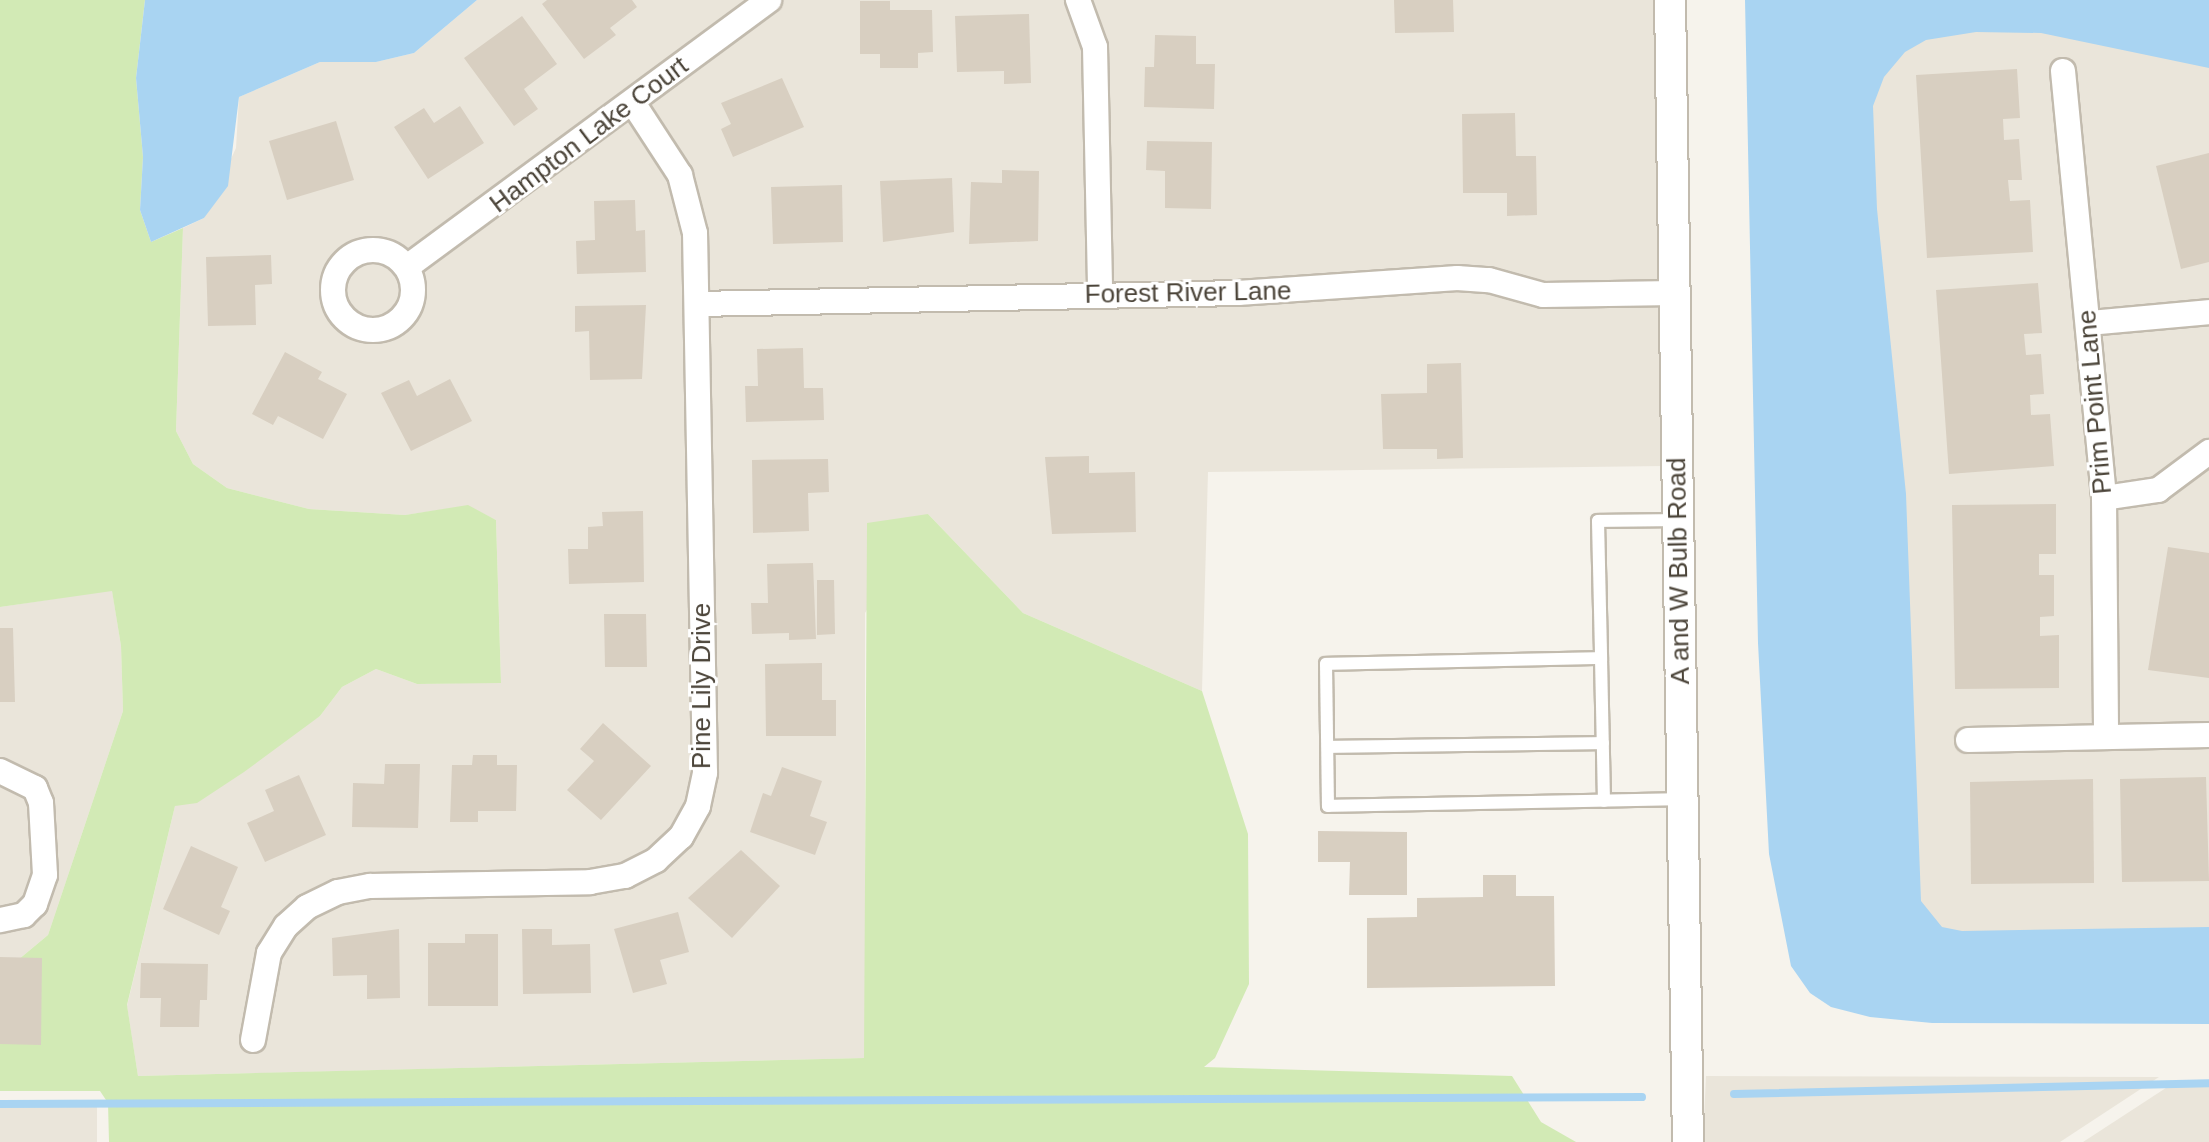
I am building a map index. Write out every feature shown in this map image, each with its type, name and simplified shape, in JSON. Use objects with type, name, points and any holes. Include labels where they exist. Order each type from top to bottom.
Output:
[{"type":"street","name":"Hampton Lake Court","points":[[407,267],[769,0]]},
{"type":"street","points":[[1078,0],[1095,47],[1100,295]]},
{"type":"street","name":"A and W Bulb Road","points":[[1670,0],[1688,1142]]},
{"type":"street","name":"Prim Point Lane","points":[[2063,71],[2104,498],[2106,735]]},
{"type":"street","name":"Pine Lily Drive","points":[[253,1040],[269,953],[286,926],[307,907],[338,892],[370,886],[590,882],[625,876],[645,866],[681,837],[698,806],[705,773],[697,304],[691,203],[680,175],[633,103]]},
{"type":"street","name":"Forest River Lane","points":[[697,304],[1337,289],[1457,278],[1489,280],[1543,295],[1675,293]]},
{"type":"street","points":[[2089,323],[2209,312]]},
{"type":"street","points":[[2104,498],[2158,490],[2209,452]]},
{"type":"street","points":[[1968,740],[2209,735]]},
{"type":"street","points":[[0,771],[24,780],[38,796],[45,875],[35,904],[24,915],[0,920]]},
{"type":"lane","points":[[1604,801],[1598,521],[1679,520]]},
{"type":"lane","points":[[1601,658],[1326,664],[1328,806],[1682,799]]},
{"type":"lane","points":[[1328,747],[1603,743]]},
{"type":"shaded area","points":[[477,0],[1657,0],[1664,466],[1208,472],[1202,691],[1023,613],[928,514],[865,613],[865,1058],[138,1076],[127,1006],[175,806],[320,716],[342,687],[376,669],[417,684],[501,682],[496,520],[468,506],[405,515],[309,509],[227,488],[193,464],[176,431],[183,228],[204,218],[236,148],[239,97],[320,62],[376,62],[414,53]]},
{"type":"shaded area","points":[[1819,0],[2209,0],[2209,959],[1863,960]]},
{"type":"shaded area","points":[[112,590],[121,646],[123,711],[48,935],[0,975],[0,607]]},
{"type":"shaded area","points":[[1706,1076],[2159,1077],[2060,1142],[1703,1142]]},
{"type":"shaded area","points":[[2209,1083],[2209,1142],[2083,1142],[2172,1084]]},
{"type":"shaded area","points":[[0,1104],[97,1104],[97,1142],[0,1142]]},
{"type":"green space","points":[[0,0],[145,0],[136,78],[143,157],[140,210],[151,242],[183,228],[176,431],[193,464],[227,488],[309,509],[405,515],[468,505],[496,520],[501,683],[417,684],[376,669],[342,687],[320,716],[244,772],[197,803],[175,806],[127,1005],[138,1076],[864,1058],[867,523],[928,514],[1023,613],[1202,691],[1248,834],[1249,984],[1215,1058],[1204,1067],[1512,1076],[1541,1122],[1576,1142],[109,1142],[108,1103],[100,1091],[0,1091],[0,975],[48,935],[123,711],[121,646],[112,591],[0,607]]},
{"type":"water","points":[[145,0],[477,0],[414,53],[376,62],[320,62],[239,97],[228,186],[204,218],[151,242],[140,210],[143,157],[136,78]]},
{"type":"water","points":[[1745,0],[2209,0],[2209,68],[2041,33],[1976,32],[1926,40],[1905,52],[1884,77],[1873,106],[1877,209],[1906,494],[1921,901],[1942,927],[1962,931],[2209,927],[2209,1024],[1932,1023],[1870,1017],[1831,1007],[1810,993],[1791,966],[1769,854],[1758,643]]},
{"type":"building","points":[[547,0],[632,0],[637,7],[610,28],[616,35],[584,59],[542,4]]},
{"type":"building","points":[[1394,0],[1453,0],[1454,32],[1395,33]]},
{"type":"building","points":[[860,1],[890,1],[890,10],[932,10],[933,52],[918,53],[918,68],[880,68],[880,54],[860,54]]},
{"type":"building","points":[[1029,14],[1031,83],[1004,84],[1004,71],[957,72],[955,16]]},
{"type":"building","points":[[522,16],[557,64],[524,89],[538,109],[514,126],[464,58]]},
{"type":"building","points":[[1155,35],[1196,36],[1196,64],[1215,64],[1214,109],[1144,107],[1145,67],[1154,67]]},
{"type":"building","points":[[2017,69],[2020,118],[2003,119],[2004,140],[2019,139],[2022,180],[2008,180],[2010,201],[2030,200],[2033,252],[1927,258],[1916,75]]},
{"type":"building","points":[[782,78],[804,127],[733,157],[721,129],[731,124],[721,103]]},
{"type":"building","points":[[460,106],[484,143],[428,179],[394,127],[424,108],[434,123]]},
{"type":"building","points":[[1515,113],[1516,156],[1536,156],[1537,215],[1507,216],[1507,193],[1463,193],[1462,114]]},
{"type":"building","points":[[336,121],[354,180],[287,200],[269,141]]},
{"type":"building","points":[[1147,141],[1212,142],[1211,209],[1165,208],[1165,171],[1146,170]]},
{"type":"building","points":[[2209,153],[2209,262],[2181,269],[2156,166]]},
{"type":"building","points":[[1002,170],[1039,171],[1038,241],[969,244],[971,182],[1002,183]]},
{"type":"building","points":[[952,178],[954,232],[883,242],[880,181]]},
{"type":"building","points":[[842,185],[843,242],[773,244],[771,187]]},
{"type":"building","points":[[635,200],[636,231],[645,230],[646,272],[577,274],[576,241],[595,240],[594,201]]},
{"type":"building","points":[[271,255],[272,284],[255,285],[256,325],[208,326],[206,257]]},
{"type":"building","points":[[2038,283],[2042,333],[2024,334],[2026,355],[2041,354],[2044,394],[2030,395],[2031,415],[2050,414],[2054,466],[1949,474],[1936,290]]},
{"type":"building","points":[[646,305],[642,379],[590,380],[589,331],[575,332],[575,306]]},
{"type":"building","points":[[803,348],[804,388],[823,388],[824,420],[746,422],[745,386],[758,386],[757,349]]},
{"type":"building","points":[[285,352],[322,372],[318,379],[347,394],[323,439],[278,416],[273,425],[252,414]]},
{"type":"building","points":[[1461,363],[1463,458],[1437,459],[1437,449],[1383,449],[1381,394],[1427,393],[1427,364]]},
{"type":"building","points":[[450,379],[472,421],[411,451],[381,393],[409,380],[417,396]]},
{"type":"building","points":[[1089,456],[1089,473],[1135,472],[1136,532],[1052,534],[1045,457]]},
{"type":"building","points":[[828,459],[829,492],[808,493],[809,531],[753,533],[752,460]]},
{"type":"building","points":[[2056,504],[2056,554],[2039,554],[2039,575],[2054,575],[2054,616],[2040,617],[2040,636],[2059,635],[2059,688],[1955,689],[1952,505]]},
{"type":"building","points":[[643,511],[644,582],[569,584],[568,549],[588,549],[588,527],[603,526],[602,512]]},
{"type":"building","points":[[2168,547],[2209,553],[2209,678],[2148,670]]},
{"type":"building","points":[[813,563],[816,639],[789,640],[789,633],[752,634],[751,603],[768,603],[767,564]]},
{"type":"building","points":[[817,580],[834,580],[835,634],[817,635]]},
{"type":"building","points":[[604,614],[646,614],[647,667],[605,667]]},
{"type":"building","points":[[0,628],[13,628],[15,702],[0,702]]},
{"type":"building","points":[[822,663],[822,700],[836,700],[836,736],[766,736],[765,664]]},
{"type":"building","points":[[603,723],[651,766],[601,820],[567,790],[594,761],[580,749]]},
{"type":"building","points":[[473,755],[497,755],[497,765],[517,765],[516,811],[478,811],[478,822],[450,822],[452,765],[472,765]]},
{"type":"building","points":[[385,764],[420,764],[418,828],[352,827],[353,783],[384,784]]},
{"type":"building","points":[[782,767],[822,781],[810,816],[827,822],[815,855],[750,832],[763,793],[771,796]]},
{"type":"building","points":[[299,775],[326,835],[265,862],[247,823],[274,811],[265,790]]},
{"type":"building","points":[[2206,777],[2209,881],[2122,882],[2120,779]]},
{"type":"building","points":[[2093,779],[2094,883],[1971,884],[1970,782]]},
{"type":"building","points":[[1318,831],[1407,832],[1407,895],[1349,895],[1350,862],[1318,862]]},
{"type":"building","points":[[191,846],[238,867],[221,907],[230,911],[219,935],[163,909]]},
{"type":"building","points":[[741,850],[780,886],[732,938],[688,898]]},
{"type":"building","points":[[1483,875],[1516,875],[1516,896],[1554,896],[1555,986],[1367,988],[1367,918],[1417,917],[1417,898],[1483,897]]},
{"type":"building","points":[[678,912],[689,952],[660,960],[667,984],[633,993],[614,929]]},
{"type":"building","points":[[399,929],[400,998],[367,999],[367,975],[333,976],[332,938]]},
{"type":"building","points":[[522,929],[552,929],[552,945],[590,944],[591,993],[523,994]]},
{"type":"building","points":[[465,934],[498,934],[498,1006],[428,1006],[428,943],[465,943]]},
{"type":"building","points":[[0,957],[42,958],[41,1045],[0,1044]]},
{"type":"building","points":[[141,963],[208,964],[207,1000],[200,1000],[199,1027],[160,1027],[161,998],[140,998]]},
{"type":"waterway","points":[[1734,1094],[2209,1083]]},
{"type":"waterway","points":[[0,1104],[1642,1097]]}]
